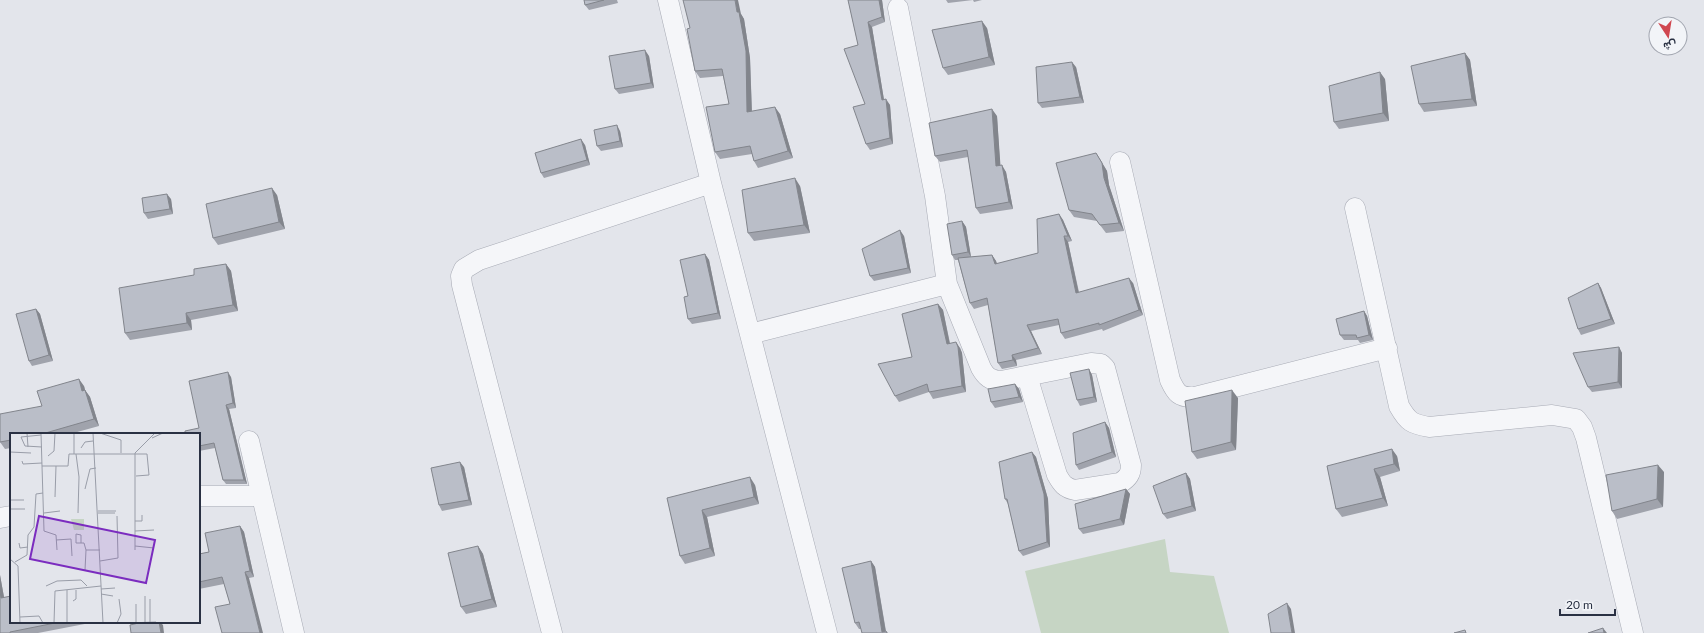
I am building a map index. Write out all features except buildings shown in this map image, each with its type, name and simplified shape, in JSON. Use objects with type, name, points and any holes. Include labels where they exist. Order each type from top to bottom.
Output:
[{"type":"street","points":[[668,0],[711,184],[827,633]]},
{"type":"street","points":[[898,8],[935,196],[947,284],[985,376],[992,380],[1001,381],[1090,363],[1101,364],[1105,368],[1131,464],[1131,473],[1126,480],[1120,484],[1075,490],[1067,488],[1062,484],[1057,475],[1027,376]]},
{"type":"street","points":[[1120,162],[1170,380],[1175,390],[1179,394],[1185,398],[1195,397],[1387,348]]},
{"type":"street","points":[[552,633],[462,285],[464,269],[479,260],[711,184]]},
{"type":"street","points":[[1355,208],[1399,406],[1406,418],[1415,425],[1429,427],[1552,415],[1576,420],[1582,427],[1586,438],[1633,633]]},
{"type":"street","points":[[750,334],[947,284]]},
{"type":"street","points":[[249,441],[294,633]]},
{"type":"street","points":[[200,496],[262,496]]},
{"type":"street","points":[[0,518],[10,516]]},
{"type":"green space","points":[[1165,539],[1170,572],[1214,576],[1229,633],[1041,633],[1025,571]]}]
